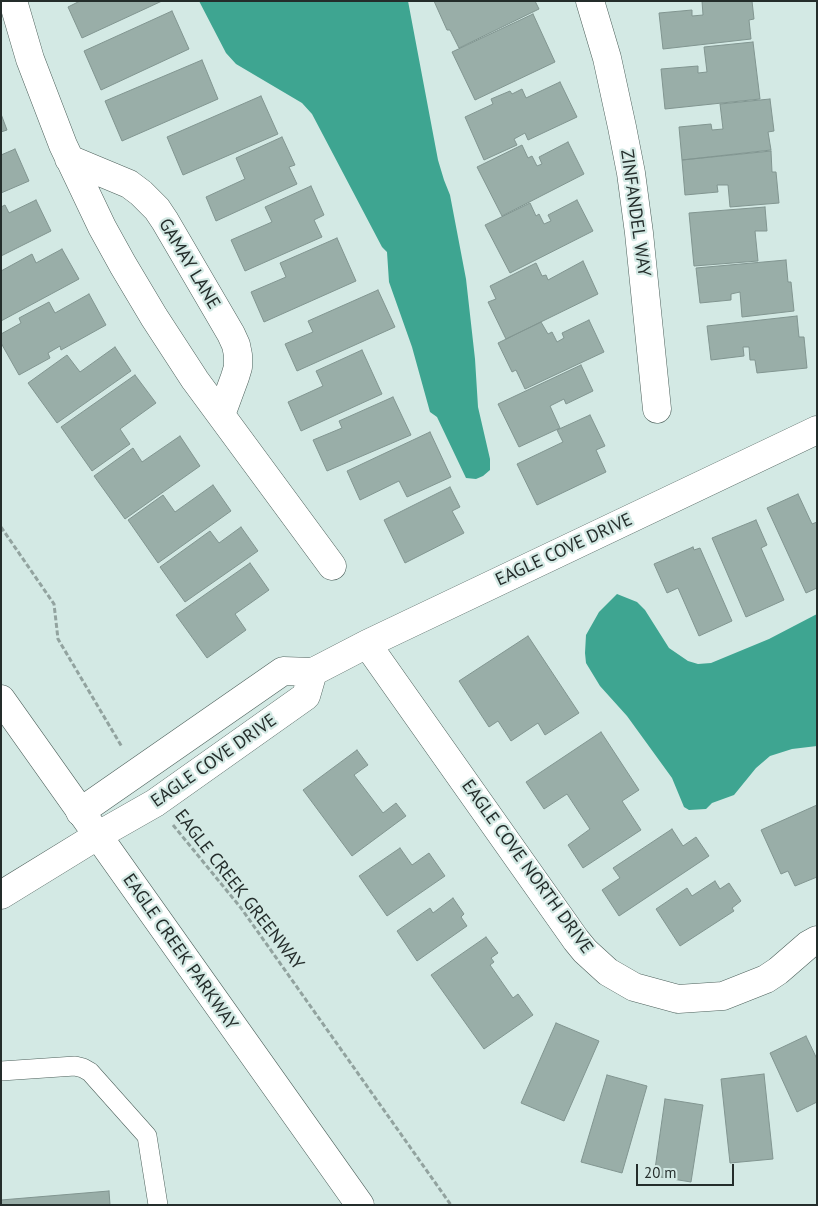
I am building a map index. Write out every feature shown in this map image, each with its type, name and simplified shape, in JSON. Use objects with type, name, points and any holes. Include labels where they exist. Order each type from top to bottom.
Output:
[{"type":"street","points":[[13,1],[30,60],[69,159],[102,227],[138,291],[195,380],[332,566]]},
{"type":"street","name":"ZINFANDEL WAY","points":[[599,7],[610,74],[631,173],[657,409]]},
{"type":"street","name":"GAMAY LANE","points":[[69,159],[129,184],[157,210],[165,221],[231,334],[236,346],[238,355],[237,372],[221,414]]},
{"type":"street","name":"EAGLE COVE DRIVE","points":[[80,812],[283,670],[313,672],[367,644],[817,430]]},
{"type":"street","name":"EAGLE COVE NORTH DRIVE","points":[[367,644],[576,940],[608,972],[634,987],[678,999],[723,996],[766,979],[817,940]]},
{"type":"street","name":"EAGLE COVE DRIVE","points":[[1,895],[155,803],[306,696],[313,672]]},
{"type":"street","name":"EAGLE CREEK PARKWAY","points":[[1,699],[360,1205]]},
{"type":"lane","points":[[1,1071],[75,1066],[90,1072],[146,1136],[158,1205]]},
{"type":"path","points":[[1,527],[54,604],[58,639],[136,772]]},
{"type":"path","name":"EAGLE CREEK GREENWAY","points":[[155,803],[241,908],[451,1205]]},
{"type":"shaded area","points":[[199,1],[408,1],[438,160],[450,195],[466,279],[478,407],[490,459],[490,470],[483,476],[476,479],[466,478],[437,417],[430,412],[412,347],[389,282],[387,252],[382,247],[312,114],[302,103],[236,64],[226,53]]},
{"type":"shaded area","points":[[617,594],[637,602],[645,610],[669,648],[688,661],[698,664],[711,663],[769,639],[817,614],[817,746],[792,749],[770,756],[756,768],[734,795],[712,803],[706,809],[689,810],[684,807],[672,778],[627,716],[600,686],[586,663],[586,635],[599,612]]},
{"type":"building","points":[[80,1],[162,1],[82,38],[68,7]]},
{"type":"building","points":[[434,1],[535,1],[539,9],[459,48],[450,30],[447,30]]},
{"type":"building","points":[[702,1],[752,1],[754,19],[749,20],[751,39],[663,49],[659,13],[692,10],[692,16],[703,15]]},
{"type":"building","points":[[172,11],[189,49],[101,90],[84,51]]},
{"type":"building","points":[[533,14],[555,62],[475,100],[452,52]]},
{"type":"building","points":[[753,42],[760,99],[665,109],[661,69],[698,66],[698,73],[707,72],[704,47]]},
{"type":"building","points":[[202,60],[218,99],[122,141],[105,101]]},
{"type":"building","points":[[560,82],[577,117],[528,140],[525,133],[514,139],[517,145],[484,160],[465,117],[493,104],[491,99],[510,91],[512,94],[522,89],[526,98]]},
{"type":"building","points":[[261,96],[278,134],[183,175],[167,137]]},
{"type":"building","points":[[770,99],[774,131],[768,132],[771,150],[682,160],[679,127],[711,124],[712,130],[723,129],[720,104]]},
{"type":"building","points":[[1,114],[7,130],[1,132]]},
{"type":"building","points":[[282,137],[295,165],[289,167],[297,184],[216,221],[206,197],[245,179],[236,158]]},
{"type":"building","points":[[568,142],[584,174],[502,216],[477,167],[522,145],[528,158],[532,156],[537,166],[542,164],[539,157]]},
{"type":"building","points":[[15,149],[29,181],[1,193],[1,155]]},
{"type":"building","points":[[771,151],[772,172],[776,172],[779,203],[730,207],[728,185],[717,185],[718,192],[685,195],[682,160]]},
{"type":"building","points":[[311,186],[324,215],[314,220],[322,237],[245,271],[231,240],[272,222],[265,207]]},
{"type":"building","points":[[36,200],[51,231],[1,256],[1,207],[5,205],[9,213]]},
{"type":"building","points":[[577,200],[593,231],[510,273],[485,225],[530,203],[536,216],[539,214],[544,224],[551,221],[548,215]]},
{"type":"building","points":[[765,207],[767,231],[755,231],[758,261],[694,266],[689,213]]},
{"type":"building","points":[[337,238],[356,281],[264,322],[251,292],[286,277],[280,263]]},
{"type":"building","points":[[62,249],[79,279],[1,321],[1,271],[32,254],[36,263]]},
{"type":"building","points":[[786,260],[788,282],[791,282],[794,311],[742,317],[740,292],[731,294],[731,300],[700,303],[696,268]]},
{"type":"building","points":[[583,261],[598,294],[506,339],[488,302],[496,299],[490,286],[536,263],[542,276],[546,275],[548,280]]},
{"type":"building","points":[[378,290],[395,327],[297,371],[285,344],[313,332],[308,321]]},
{"type":"building","points":[[89,294],[106,325],[61,350],[60,346],[48,353],[50,358],[19,375],[1,343],[1,334],[21,323],[19,318],[49,302],[55,313]]},
{"type":"building","points":[[797,316],[799,337],[804,337],[807,368],[757,373],[755,360],[750,360],[749,347],[743,347],[744,356],[711,360],[707,326]]},
{"type":"building","points":[[589,320],[604,352],[525,389],[516,370],[512,372],[498,343],[541,322],[548,334],[552,332],[557,342],[564,338],[562,333]]},
{"type":"building","points":[[115,347],[131,371],[57,423],[28,383],[67,355],[80,372]]},
{"type":"building","points":[[362,350],[382,394],[301,431],[288,402],[323,386],[316,371]]},
{"type":"building","points":[[581,365],[593,391],[566,404],[564,399],[550,406],[560,428],[519,447],[498,404]]},
{"type":"building","points":[[135,375],[156,403],[120,429],[130,444],[92,471],[61,427]]},
{"type":"building","points":[[393,397],[411,435],[327,471],[313,440],[342,428],[339,421]]},
{"type":"building","points":[[590,415],[605,446],[596,450],[606,472],[537,505],[517,464],[563,442],[557,430]]},
{"type":"building","points":[[430,432],[451,477],[407,497],[399,481],[360,500],[347,471]]},
{"type":"building","points":[[180,436],[200,466],[125,519],[94,476],[133,448],[142,462]]},
{"type":"building","points":[[213,485],[231,511],[158,563],[128,520],[163,495],[175,512]]},
{"type":"building","points":[[450,487],[460,507],[452,511],[464,533],[405,563],[384,520]]},
{"type":"building","points":[[798,494],[812,524],[817,522],[817,588],[806,593],[767,508]]},
{"type":"building","points":[[756,520],[767,545],[761,548],[784,600],[746,617],[712,538]]},
{"type":"building","points":[[241,527],[258,551],[185,602],[160,567],[210,531],[219,543]]},
{"type":"building","points":[[693,547],[694,550],[700,548],[732,621],[699,636],[678,588],[667,593],[654,564]]},
{"type":"building","points":[[250,563],[269,590],[235,614],[246,630],[207,658],[176,615]]},
{"type":"building","points":[[528,636],[579,713],[545,735],[538,723],[511,741],[498,721],[489,727],[459,681]]},
{"type":"building","points":[[601,732],[639,790],[622,801],[641,830],[583,868],[568,845],[590,829],[567,794],[544,809],[526,782]]},
{"type":"building","points":[[357,750],[368,765],[354,775],[383,813],[396,803],[406,816],[352,856],[303,790]]},
{"type":"building","points":[[817,805],[817,877],[795,886],[788,871],[781,874],[761,830]]},
{"type":"building","points":[[672,829],[683,846],[696,837],[709,856],[619,916],[602,890],[620,878],[613,868]]},
{"type":"building","points":[[400,848],[412,865],[429,853],[445,876],[387,916],[359,876]]},
{"type":"building","points":[[715,881],[720,889],[729,883],[741,901],[732,908],[734,911],[680,946],[656,909],[687,888],[692,896]]},
{"type":"building","points":[[453,898],[464,914],[461,917],[467,926],[417,961],[397,931],[430,908],[433,913]]},
{"type":"building","points":[[486,937],[498,953],[491,958],[494,962],[490,965],[513,998],[518,994],[533,1015],[484,1049],[431,975]]},
{"type":"building","points":[[556,1023],[599,1041],[564,1121],[521,1103]]},
{"type":"building","points":[[806,1036],[817,1059],[817,1102],[797,1112],[770,1053]]},
{"type":"building","points":[[764,1074],[773,1159],[730,1163],[721,1079]]},
{"type":"building","points":[[607,1075],[647,1086],[622,1173],[581,1162]]},
{"type":"building","points":[[665,1099],[703,1105],[691,1182],[654,1176]]},
{"type":"building","points":[[109,1191],[110,1205],[1,1205],[1,1200]]}]
